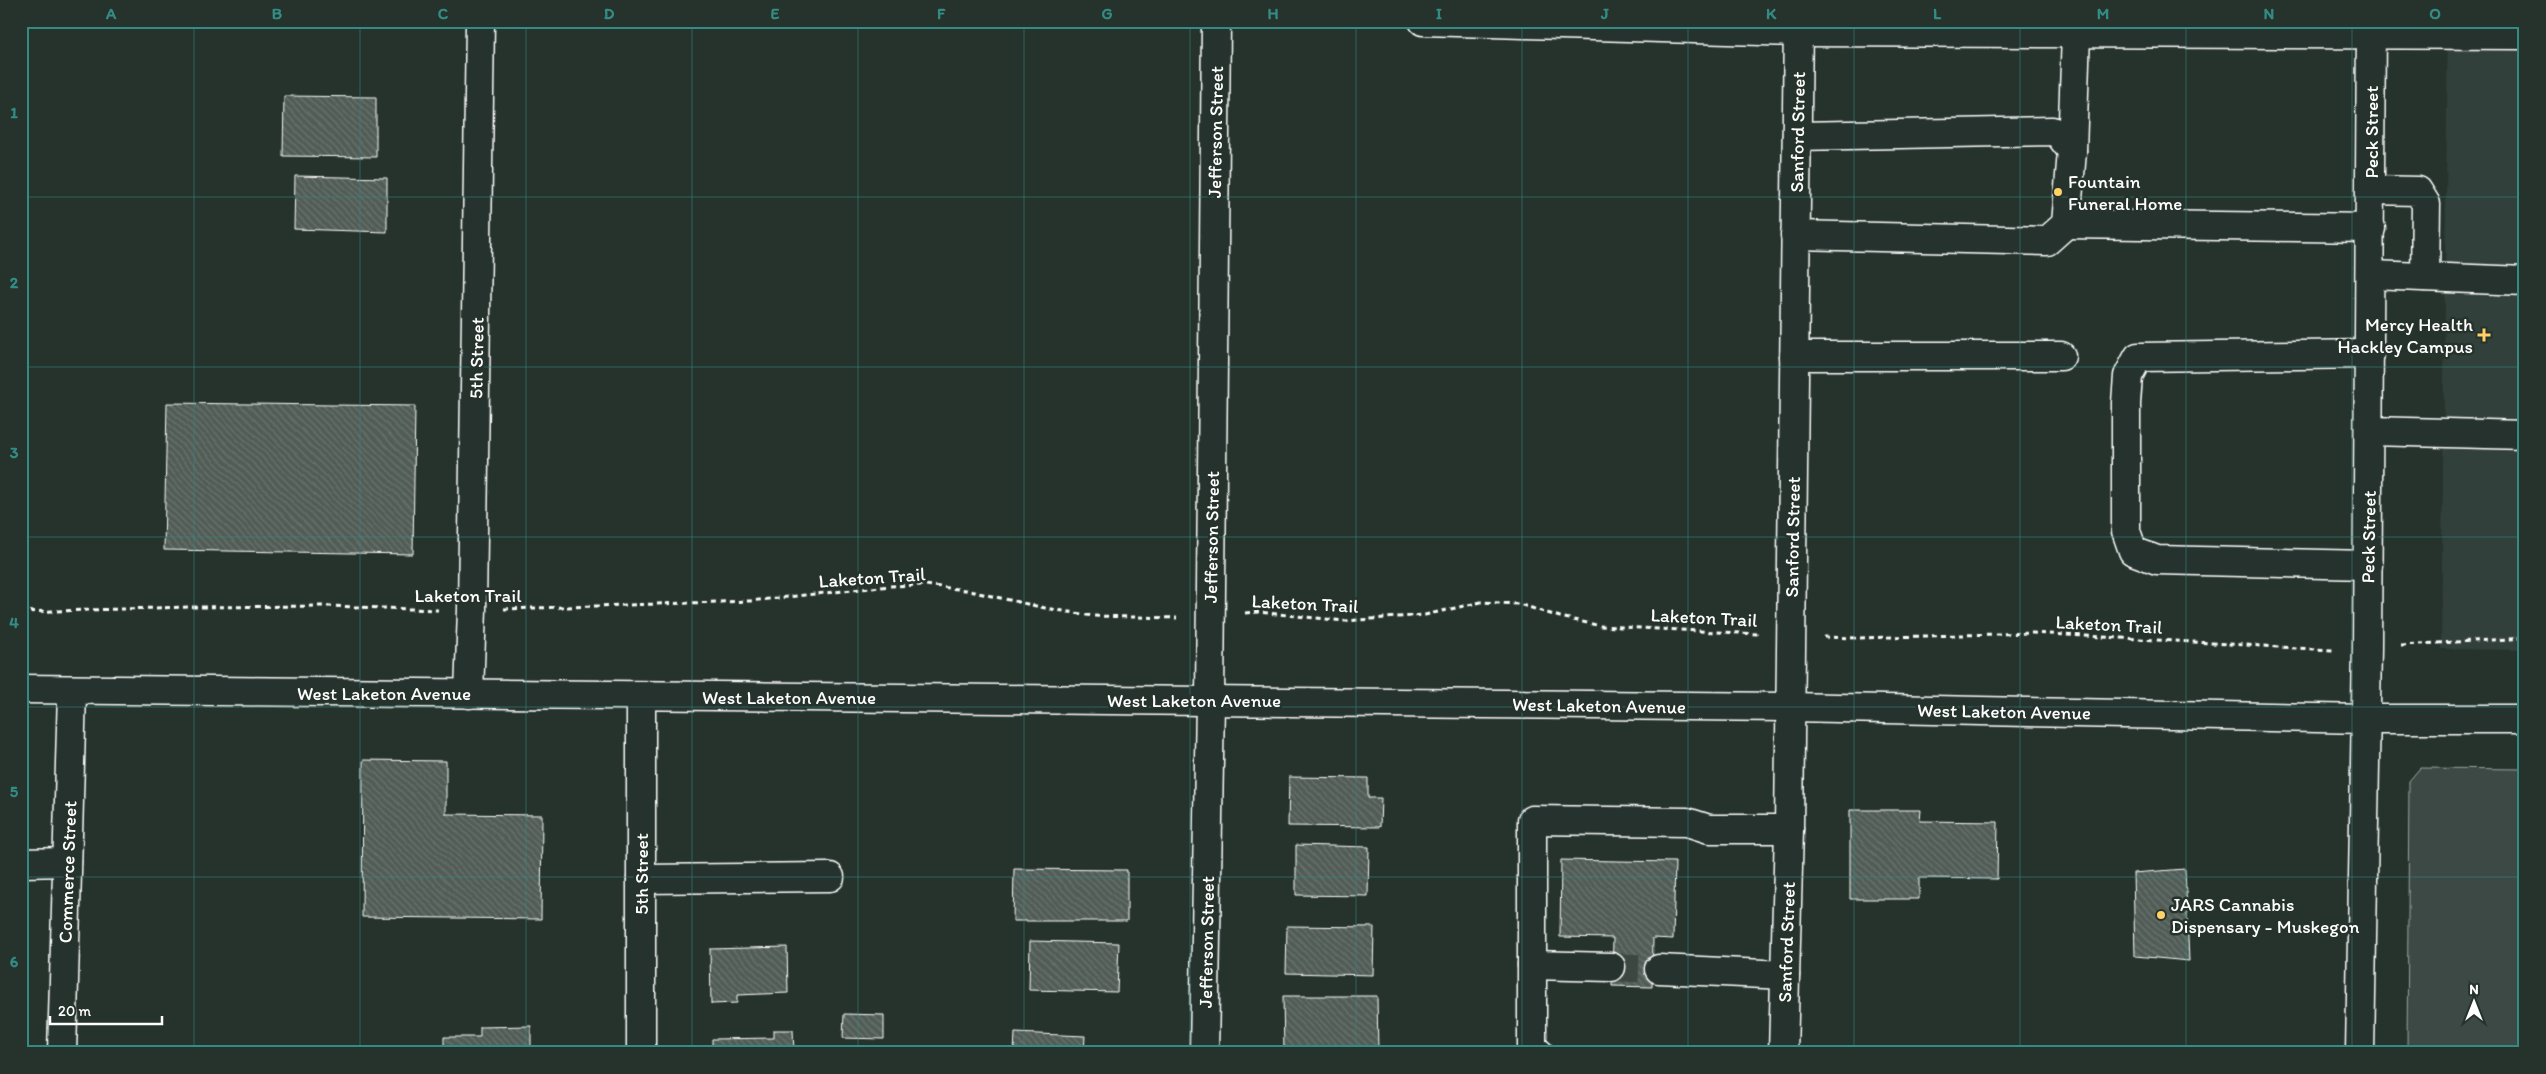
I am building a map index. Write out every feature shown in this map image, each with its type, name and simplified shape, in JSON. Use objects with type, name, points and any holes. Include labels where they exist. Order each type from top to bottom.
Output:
[{"type":"street","name":"5th Street","points":[[469,694],[472,609],[480,21]]},
{"type":"street","name":"Jefferson Street","points":[[1204,1053],[1210,701],[1216,21]]},
{"type":"street","points":[[1423,21],[2076,33],[2371,27],[2525,35]]},
{"type":"street","name":"Sanford Street","points":[[1783,1053],[1789,829],[1798,27]]},
{"type":"street","name":"Peck Street","points":[[2360,1053],[2368,566],[2371,27]]},
{"type":"street","points":[[2066,224],[2072,151],[2076,33]]},
{"type":"street","points":[[1797,136],[2052,131],[2059,134],[2072,151]]},
{"type":"street","points":[[2370,190],[2418,191],[2426,204],[2425,277]]},
{"type":"street","points":[[1796,235],[2047,241],[2066,224],[2370,228]]},
{"type":"street","points":[[2371,275],[2525,282]]},
{"type":"street","points":[[2368,566],[2157,560],[2133,551],[2126,531],[2126,403],[2128,376],[2138,358],[2370,354]]},
{"type":"street","points":[[1794,356],[2061,356]]},
{"type":"street","points":[[2369,431],[2525,436]]},
{"type":"street","name":"West Laketon Avenue","points":[[21,689],[1790,707],[2366,719],[2525,719]]},
{"type":"street","name":"Commerce Street","points":[[62,1053],[72,691]]},
{"type":"street","name":"5th Street","points":[[641,696],[641,1053]]},
{"type":"street","points":[[1539,1053],[1532,1051],[1532,820],[1687,822],[1709,829],[1789,829]]},
{"type":"street","points":[[21,863],[67,862]]},
{"type":"street","points":[[641,879],[830,877]]},
{"type":"street","points":[[1532,964],[1611,967]]},
{"type":"street","points":[[1659,969],[1785,974]]},
{"type":"path","name":"Laketon Trail","points":[[21,612],[190,607],[330,606],[472,609],[750,601],[890,586],[925,586],[965,590],[1045,608],[1093,616],[1210,617],[1258,612],[1345,621],[1425,615],[1481,602],[1519,604],[1560,618],[1601,626],[1791,636],[1856,638],[2033,633],[2332,650],[2525,638]]},
{"type":"shaded area","name":"Mercy Health Hackley Campus","points":[[2448,21],[2525,21],[2525,650],[2441,649]]},
{"type":"shaded area","points":[[2420,768],[2525,769],[2525,1053],[2407,1053],[2409,781]]},
{"type":"building","points":[[284,96],[376,97],[376,157],[283,156]]},
{"type":"building","points":[[295,176],[387,178],[387,232],[294,229]]},
{"type":"building","points":[[167,403],[415,406],[413,554],[164,550]]},
{"type":"building","points":[[363,760],[446,761],[446,814],[542,815],[541,919],[362,917]]},
{"type":"building","points":[[1289,777],[1368,778],[1368,798],[1381,798],[1380,827],[1288,826]]},
{"type":"building","points":[[1850,810],[1921,810],[1920,821],[1998,822],[1997,879],[1919,878],[1919,899],[1850,899]]},
{"type":"building","points":[[1296,845],[1369,847],[1368,896],[1296,895]]},
{"type":"building","points":[[1561,860],[1675,862],[1673,939],[1653,938],[1652,987],[1612,986],[1613,938],[1560,937]]},
{"type":"building","points":[[1014,869],[1127,870],[1127,921],[1013,921]]},
{"type":"building","name":"JARS Cannabis Dispensary - Muskegon","points":[[2185,869],[2189,961],[2135,956],[2133,873]]},
{"type":"building","points":[[1287,926],[1374,927],[1373,975],[1286,973]]},
{"type":"building","points":[[1030,941],[1119,943],[1117,992],[1029,990]]},
{"type":"building","points":[[787,947],[788,993],[737,995],[737,1003],[711,1004],[710,949]]},
{"type":"building","points":[[1283,996],[1377,996],[1378,1052],[1284,1053]]},
{"type":"building","points":[[844,1014],[884,1015],[884,1039],[843,1038]]},
{"type":"building","points":[[531,1026],[531,1053],[444,1053],[444,1037],[480,1037],[480,1027]]},
{"type":"building","points":[[774,1030],[793,1030],[794,1053],[712,1053],[712,1039],[774,1038]]},
{"type":"building","points":[[1015,1033],[1085,1036],[1084,1053],[1014,1053]]},
{"type":"tunnel","points":[[1611,967],[1659,969]]},
{"type":"place","name":"Fountain Funeral Home","points":[[2058,192]]},
{"type":"place","name":"Mercy Health Hackley Campus","points":[[2484,335]]},
{"type":"place","name":"JARS Cannabis Dispensary - Muskegon","points":[[2161,915]]}]
